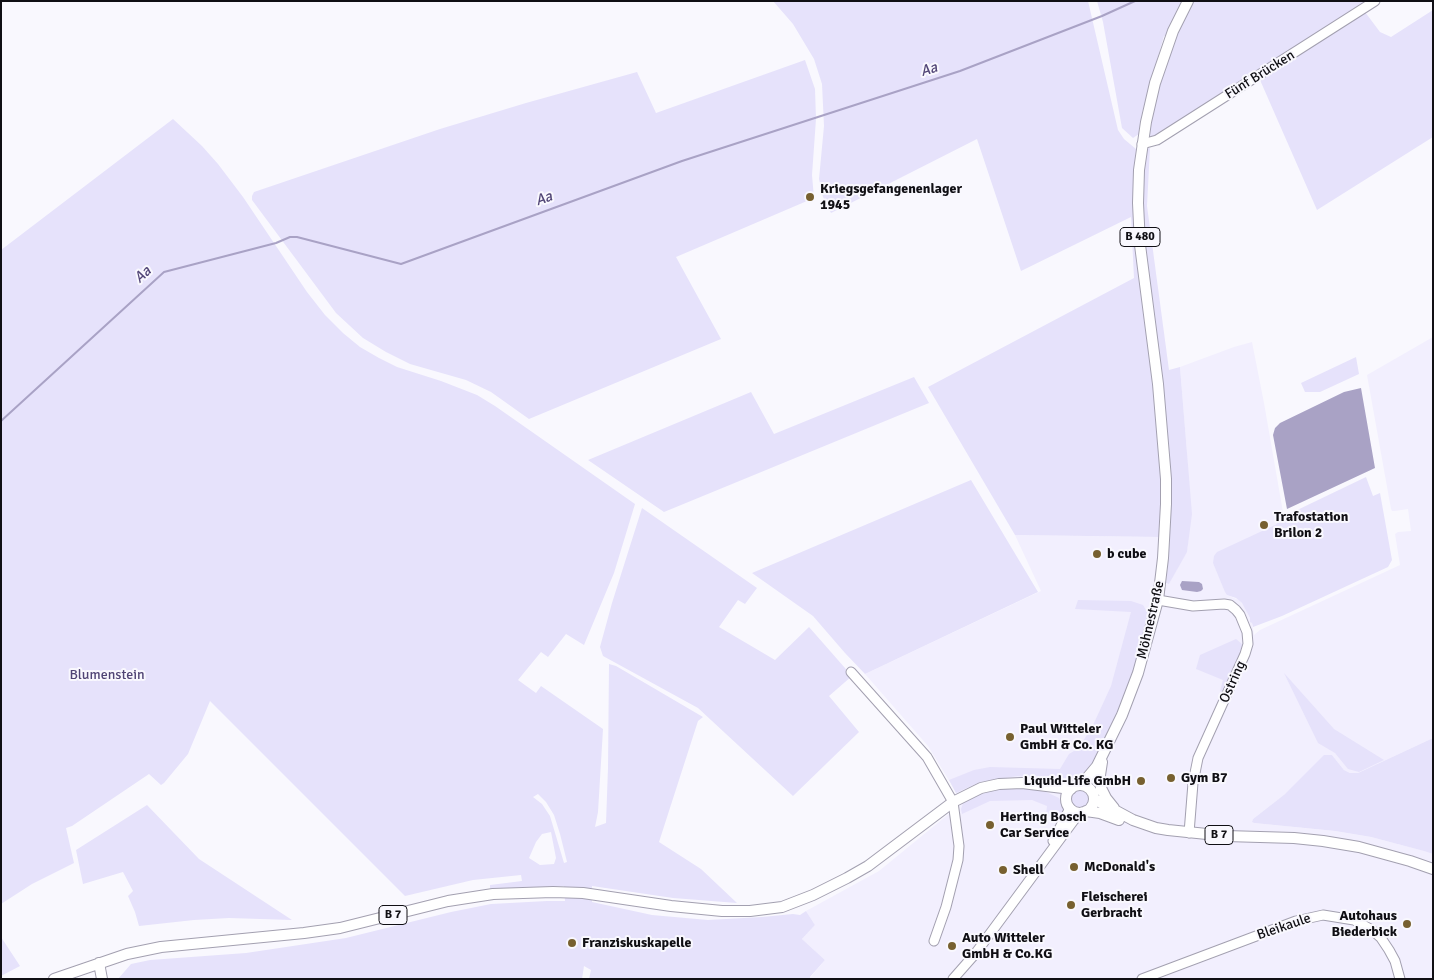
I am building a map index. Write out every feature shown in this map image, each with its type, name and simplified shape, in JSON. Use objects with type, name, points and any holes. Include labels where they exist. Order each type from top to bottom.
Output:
[{"type":"main road","name":"B 480","points":[[1142,144],[1155,83],[1174,31],[1188,1]]},
{"type":"main road","name":"Möhnestraße","points":[[1104,754],[1122,715],[1138,673],[1158,600],[1163,558],[1166,479],[1158,384],[1140,245],[1138,203],[1142,144]]},
{"type":"main road","name":"B 480","points":[[1072,795],[1097,766],[1104,754]]},
{"type":"main road","points":[[1104,754],[1100,775],[1101,788],[1106,798],[1120,814]]},
{"type":"main road","name":"B 480","points":[[1093,795],[1097,766]]},
{"type":"main road","name":"B 7","points":[[54,979],[128,954],[161,947],[340,928],[448,901],[493,894],[553,892],[583,894],[722,911],[750,911],[782,907],[813,896],[861,870],[953,802],[989,786],[1022,783],[1072,795],[1087,787],[1093,795],[1120,814],[1145,825]]},
{"type":"main road","name":"B 7","points":[[1072,795],[1075,812],[1100,813],[1130,824],[1189,833],[1323,841],[1360,847],[1433,869]]},
{"type":"main road","points":[[1084,812],[1092,805],[1093,795]]},
{"type":"main road","points":[[98,963],[102,979]]},
{"type":"street","name":"Fünf Brücken","points":[[1142,144],[1157,140],[1375,1]]},
{"type":"street","name":"Ostring","points":[[1158,600],[1193,606],[1224,604],[1230,606],[1240,615],[1247,632],[1248,644],[1245,654],[1198,758],[1193,783],[1189,833]]},
{"type":"street","points":[[851,672],[927,757],[953,802],[959,846],[958,860],[946,907],[934,942]]},
{"type":"street","points":[[1046,855],[1072,795]]},
{"type":"street","points":[[953,979],[975,954],[1046,855],[1074,820],[1084,812]]},
{"type":"street","name":"Bleikaule","points":[[1142,979],[1296,921],[1323,915],[1354,920],[1372,930],[1381,938],[1389,950],[1395,961],[1400,979]]},
{"type":"shaded area","points":[[1433,337],[1433,738],[1358,773],[1350,773],[1344,770],[1332,755],[1253,819],[1252,822],[1371,837],[1433,854],[1433,979],[811,979],[825,960],[802,939],[815,925],[806,911],[879,871],[961,804],[928,746],[865,674],[1041,591],[1015,535],[1160,537],[1155,580],[1169,584],[1187,550],[1189,533],[1187,454],[1180,367],[1252,342],[1284,518],[1275,525],[1227,595],[1239,600],[1245,607],[1252,623],[1254,635],[1260,630],[1400,565],[1395,534],[1411,531],[1408,509],[1392,511],[1391,509],[1367,375]]},
{"type":"shaded area","points":[[1361,388],[1375,468],[1287,509],[1273,435],[1275,428],[1280,423],[1344,392]]},
{"type":"shaded area","points":[[1182,581],[1199,582],[1202,584],[1203,589],[1197,592],[1182,590],[1180,585]]},
{"type":"green space","points":[[773,1],[1088,1],[1118,130],[1124,139],[1136,149],[1134,214],[1136,253],[1154,389],[1162,481],[1160,537],[1015,535],[928,387],[1134,278],[1131,217],[1021,271],[977,139],[831,213],[823,197],[819,179],[824,126],[822,84],[814,59],[793,24]]},
{"type":"green space","points":[[1097,1],[1372,1],[1365,12],[1380,32],[1391,37],[1433,10],[1433,137],[1317,210],[1260,80],[1151,141],[1147,137],[1161,74],[1174,38],[1164,36],[1142,113],[1139,134],[1133,138],[1122,128],[1103,22]]},
{"type":"green space","points":[[805,60],[815,89],[816,119],[812,175],[814,198],[676,257],[721,339],[529,419],[491,392],[466,380],[410,364],[363,338],[336,313],[252,200],[254,192],[440,129],[637,72],[656,113]]},
{"type":"green space","name":"Blumenstein","points":[[173,119],[218,164],[243,197],[307,292],[325,315],[343,333],[360,347],[397,367],[477,395],[635,504],[614,573],[584,645],[566,634],[548,657],[541,652],[518,680],[536,693],[541,686],[603,729],[598,812],[595,827],[606,823],[609,664],[616,666],[703,717],[698,721],[659,842],[701,869],[737,903],[673,898],[592,886],[592,902],[652,915],[708,920],[800,915],[806,911],[815,925],[802,939],[825,960],[810,977],[811,979],[589,979],[591,970],[584,966],[582,979],[118,979],[131,964],[150,960],[246,953],[346,938],[491,904],[565,901],[564,886],[490,889],[490,885],[522,881],[521,875],[473,880],[405,896],[210,701],[188,754],[164,783],[161,785],[149,774],[72,826],[66,828],[74,863],[32,884],[1,904],[1,250]],"holes":[[[538,794],[546,802],[554,815],[567,862],[564,863],[550,816],[542,804],[533,797]],[[551,832],[556,858],[554,864],[540,865],[529,858],[542,834]]]},
{"type":"green space","points":[[1150,148],[1147,206],[1169,370],[1180,367],[1192,514],[1187,552],[1169,584],[1166,583],[1171,515],[1169,465],[1142,214],[1146,149]]},
{"type":"green space","points":[[1356,357],[1359,374],[1320,392],[1305,392],[1301,383]]},
{"type":"green space","points":[[914,377],[929,403],[664,512],[588,460],[751,392],[774,434]]},
{"type":"green space","points":[[1366,477],[1373,496],[1380,493],[1392,560],[1388,567],[1282,616],[1253,627],[1242,603],[1225,592],[1213,563],[1217,552],[1275,525],[1291,513]]},
{"type":"green space","points":[[971,480],[1038,592],[865,674],[813,616],[752,573]]},
{"type":"green space","points":[[642,508],[757,588],[745,604],[738,600],[719,627],[775,660],[809,627],[852,676],[829,696],[859,732],[793,796],[698,708],[603,656],[600,647]]},
{"type":"green space","points":[[1078,600],[1131,601],[1143,605],[1147,612],[1136,665],[1120,709],[1097,758],[1079,781],[1067,782],[1018,776],[980,782],[956,793],[949,780],[974,770],[990,767],[1060,769],[1069,754],[1079,748],[1094,723],[1111,686],[1131,612],[1075,609]]},
{"type":"green space","points":[[1236,639],[1243,645],[1223,693],[1220,691],[1223,680],[1196,669],[1200,655]]},
{"type":"green space","points":[[1284,673],[1334,729],[1384,760],[1359,772],[1348,769],[1335,753],[1318,743]]},
{"type":"green space","points":[[1433,738],[1433,854],[1371,837],[1252,822],[1253,819],[1285,794],[1324,755],[1332,755],[1344,770],[1350,773],[1358,773]]},
{"type":"green space","points":[[1020,787],[1046,792],[1059,798],[1065,810],[1059,822],[1046,815],[1047,806],[1032,800],[990,801],[962,814],[963,803],[979,795],[1001,788]]},
{"type":"green space","points":[[1081,788],[1089,791],[1092,799],[1089,807],[1081,810],[1073,807],[1070,799],[1073,791]]},
{"type":"green space","points":[[147,805],[199,859],[292,920],[229,918],[139,926],[128,896],[133,891],[123,872],[83,884],[76,850]]},
{"type":"green space","points":[[1,937],[20,966],[1,976]]},
{"type":"waterway","name":"Aa","points":[[1,421],[164,272],[276,243],[290,237],[297,237],[401,264],[682,161],[960,71],[1102,16],[1135,1]]},
{"type":"place","name":"Kriegsgefangenenlager 1945","points":[[810,197]]},
{"type":"place","name":"Trafostation Brilon 2","points":[[1264,525]]},
{"type":"place","name":"b cube","points":[[1097,554]]},
{"type":"place","name":"Paul Witteler GmbH & Co. KG","points":[[1010,737]]},
{"type":"place","name":"Gym B7","points":[[1171,778]]},
{"type":"place","name":"Liquid-Life GmbH","points":[[1141,781]]},
{"type":"place","name":"Herting Bosch Car Service","points":[[990,825]]},
{"type":"place","name":"McDonald's","points":[[1074,867]]},
{"type":"place","name":"Shell","points":[[1003,870]]},
{"type":"place","name":"Fleischerei Gerbracht","points":[[1071,905]]},
{"type":"place","name":"Autohaus Biederbick","points":[[1407,924]]},
{"type":"place","name":"Franziskuskapelle","points":[[572,943]]},
{"type":"place","name":"Auto Witteler GmbH & Co.KG","points":[[952,946]]}]
